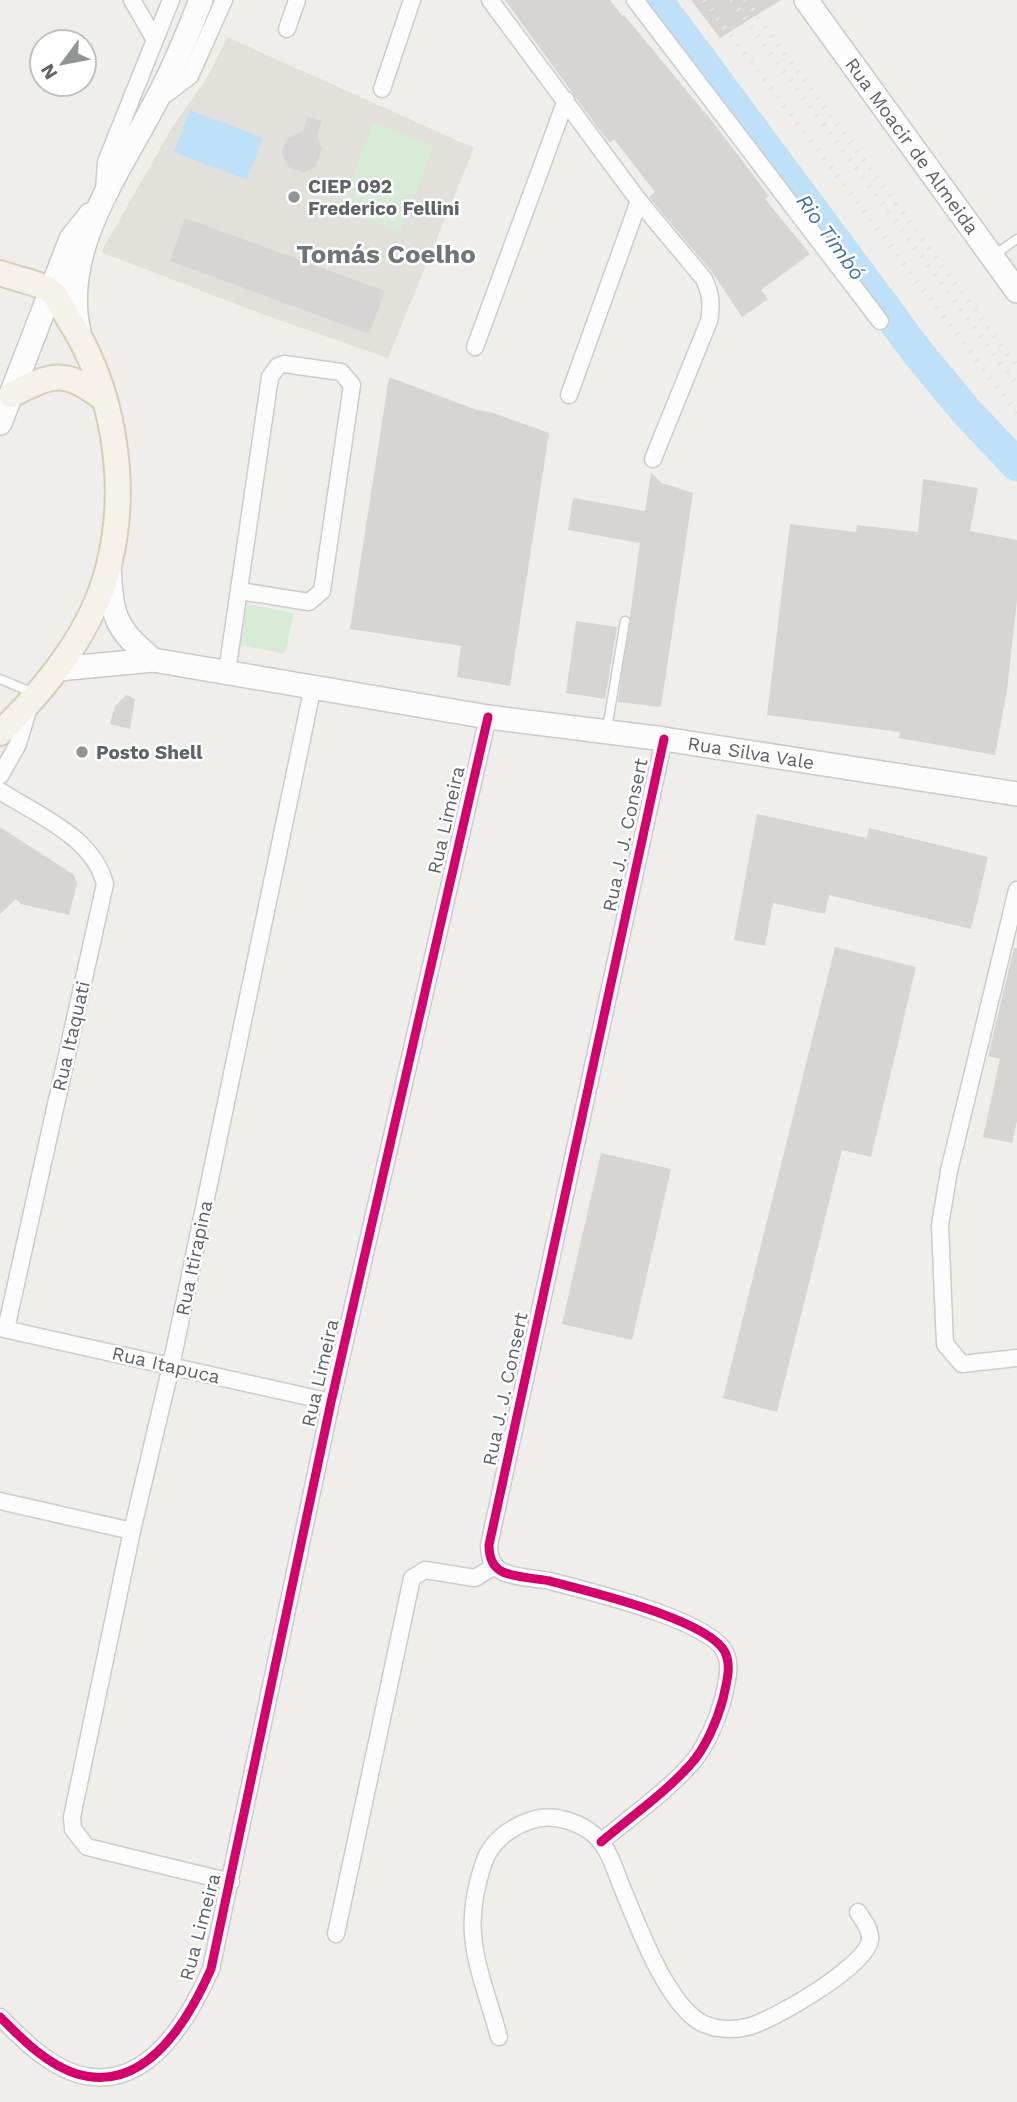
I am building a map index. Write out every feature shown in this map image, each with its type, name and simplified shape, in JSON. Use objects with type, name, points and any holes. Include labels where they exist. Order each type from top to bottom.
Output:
[{"type":"main road","points":[[0,273],[51,291],[79,335],[104,399],[117,470],[118,510],[109,566],[82,629],[58,669],[34,699],[0,733]]},
{"type":"main road","points":[[11,395],[43,379],[62,376],[84,384],[104,399]]},
{"type":"street","points":[[132,0],[155,40]]},
{"type":"street","points":[[0,423],[71,239],[103,200],[106,162],[171,0]]},
{"type":"street","points":[[79,335],[74,309],[75,279],[103,200],[156,101],[201,0]]},
{"type":"street","points":[[156,101],[190,76],[224,0]]},
{"type":"street","points":[[287,29],[297,0]]},
{"type":"street","points":[[382,89],[412,0]]},
{"type":"street","points":[[491,0],[639,201],[704,279],[712,305],[709,321],[653,459]]},
{"type":"street","points":[[635,0],[880,321]]},
{"type":"street","name":"Rua Moacir de Almeida","points":[[806,0],[1017,291]]},
{"type":"street","points":[[475,347],[566,100]]},
{"type":"street","points":[[569,395],[639,201]]},
{"type":"street","points":[[227,672],[273,370],[284,364],[341,372],[352,385],[322,591],[309,602],[240,591]]},
{"type":"street","points":[[109,566],[111,604],[117,622],[131,642],[153,660]]},
{"type":"street","name":"Rua Silva Vale","points":[[58,669],[153,660],[488,717],[664,739],[1017,794]]},
{"type":"street","name":"Rua Itirapina","points":[[73,1829],[73,1805],[132,1531],[171,1366],[313,686]]},
{"type":"street","points":[[0,776],[18,744],[34,699]]},
{"type":"street","name":"Rua Limeira","points":[[0,2017],[48,2059],[76,2074],[101,2077],[131,2071],[178,2033],[196,2004],[211,1969],[331,1402],[488,717]]},
{"type":"street","name":"Rua J. J. Consert","points":[[495,1566],[489,1555],[489,1545],[664,739]]},
{"type":"street","name":"Rua Itaquati","points":[[0,791],[90,851],[101,868],[105,884],[3,1329]]},
{"type":"street","points":[[1017,890],[949,1171],[940,1225],[945,1344],[952,1356],[962,1364],[1017,1358]]},
{"type":"street","name":"Rua Itapuca","points":[[3,1329],[331,1402]]},
{"type":"street","points":[[0,1501],[132,1531]]},
{"type":"street","points":[[336,1934],[412,1578],[425,1570],[475,1578],[495,1566],[503,1572],[561,1585],[692,1626],[713,1637],[725,1652],[729,1667],[718,1717],[692,1763],[601,1842]]},
{"type":"street","points":[[499,2037],[472,1942],[472,1898],[485,1858],[497,1840],[515,1826],[535,1819],[555,1817],[576,1823],[601,1842],[662,1972],[680,2001],[697,2020],[710,2027],[735,2029],[764,2022],[828,1984],[868,1946],[870,1935],[858,1912]]},
{"type":"street","name":"Rua Limeira","points":[[73,1829],[78,1839],[97,1850],[231,1882]]},
{"type":"lane","points":[[992,256],[1017,239]]},
{"type":"lane","points":[[607,732],[625,621]]},
{"type":"lane","points":[[0,679],[34,699]]},
{"type":"shaded area","name":"CIEP 092 Frederico Fellini","points":[[227,37],[474,148],[388,358],[262,314],[101,252],[173,126],[209,75]]},
{"type":"green space","points":[[374,122],[434,146],[400,232],[340,208]]},
{"type":"green space","points":[[247,604],[294,613],[285,654],[239,645]]},
{"type":"water","points":[[190,110],[263,138],[247,180],[174,152]]},
{"type":"building","points":[[505,0],[610,0],[622,16],[624,15],[715,125],[769,196],[765,199],[810,254],[761,290],[768,299],[742,317],[712,272],[649,197],[655,192],[614,139],[610,143],[598,128]]},
{"type":"building","points":[[691,0],[781,0],[720,38]]},
{"type":"building","points":[[308,116],[322,121],[317,136],[322,149],[316,166],[305,172],[288,167],[281,152],[287,139],[303,131]]},
{"type":"building","points":[[185,218],[385,291],[369,334],[170,261]]},
{"type":"building","points":[[389,377],[549,433],[510,686],[457,677],[461,646],[350,629]]},
{"type":"building","points":[[651,473],[662,483],[693,493],[661,707],[618,702],[640,543],[568,530],[573,498],[645,511]]},
{"type":"building","points":[[923,479],[978,488],[970,531],[1017,540],[1017,600],[1007,690],[995,755],[899,738],[900,732],[767,715],[790,524],[856,532],[857,525],[918,532]]},
{"type":"building","points":[[576,621],[617,627],[605,699],[566,693]]},
{"type":"building","points":[[126,695],[135,699],[130,729],[110,724],[115,706]]},
{"type":"building","points":[[757,814],[867,838],[869,828],[988,857],[971,929],[829,895],[825,914],[773,903],[765,946],[734,940]]},
{"type":"building","points":[[0,827],[74,875],[77,884],[69,915],[21,904],[16,899],[0,914]]},
{"type":"building","points":[[835,947],[916,967],[871,1157],[842,1150],[777,1412],[723,1398]]},
{"type":"building","points":[[1014,948],[1017,948],[1017,1121],[1012,1143],[983,1137],[1000,1059],[988,1056]]},
{"type":"building","points":[[601,1153],[671,1169],[632,1340],[562,1324]]},
{"type":"waterway","name":"Rio Timbó","points":[[656,0],[918,353],[966,411],[1017,465]]},
{"type":"railway","points":[[704,0],[1017,413]]},
{"type":"railway","points":[[731,0],[1017,385]]},
{"type":"railway","points":[[745,0],[1017,367]]},
{"type":"cycle path","points":[[0,2017],[35,2050],[66,2070],[101,2077],[123,2073],[143,2063],[161,2048],[190,2010],[211,1969],[331,1402],[488,717]]},
{"type":"cycle path","points":[[601,1842],[669,1786],[701,1751],[723,1699],[728,1670],[725,1652],[714,1640],[696,1628],[645,1608],[550,1581],[503,1572],[492,1561],[489,1545],[664,739]]},
{"type":"place","name":"CIEP 092 Frederico Fellini","points":[[294,197]]},
{"type":"place","name":"Posto Shell","points":[[82,752]]},
{"type":"district","name":"Tomás Coelho","points":[[386,254]]}]
